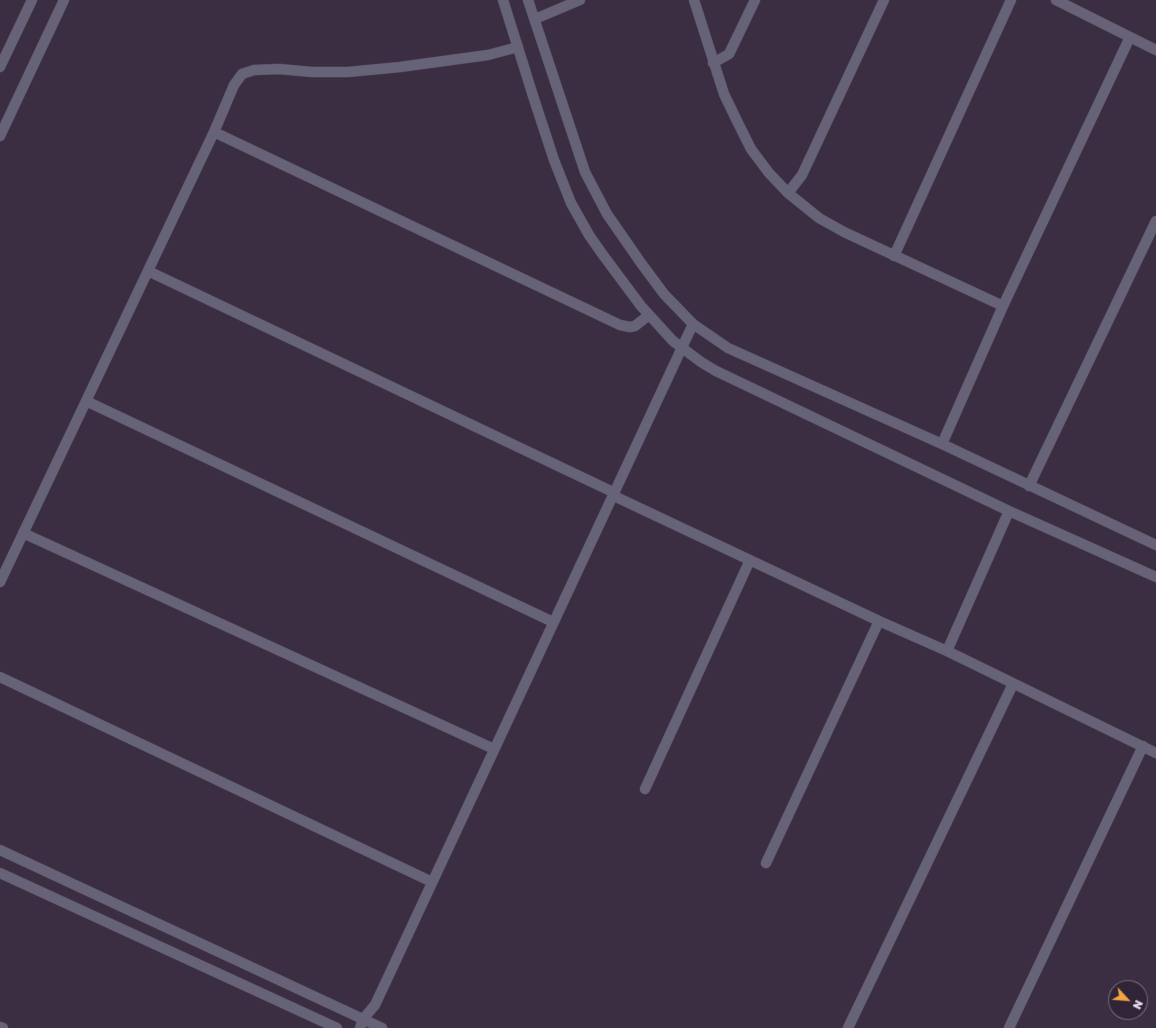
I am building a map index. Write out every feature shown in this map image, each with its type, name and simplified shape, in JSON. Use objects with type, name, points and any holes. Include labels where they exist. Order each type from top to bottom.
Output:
[{"type":"street","points":[[0,67],[32,0]]},
{"type":"street","points":[[0,136],[64,0]]},
{"type":"street","points":[[503,0],[552,153],[571,203],[589,235],[649,315],[681,348],[716,371],[1010,510],[1156,577]]},
{"type":"street","points":[[528,0],[585,172],[607,214],[641,263],[664,294],[693,324],[728,348],[942,444],[1156,545]]},
{"type":"street","points":[[535,19],[580,0]]},
{"type":"street","points":[[694,0],[724,94],[751,149],[769,173],[788,193],[819,218],[844,232],[1003,306]]},
{"type":"street","points":[[713,63],[729,54],[754,0]]},
{"type":"street","points":[[788,193],[802,175],[884,0]]},
{"type":"street","points":[[894,256],[1011,0]]},
{"type":"street","points":[[1056,0],[1156,50]]},
{"type":"street","points":[[942,444],[1003,306],[1130,37]]},
{"type":"street","points":[[0,582],[214,132],[234,86],[242,74],[254,70],[279,69],[312,72],[348,72],[400,67],[448,61],[518,47]]},
{"type":"street","points":[[214,132],[620,325],[630,327],[635,326],[649,315]]},
{"type":"street","points":[[1029,486],[1156,221]]},
{"type":"street","points":[[148,271],[750,560],[879,621],[947,650],[1013,684],[1156,752]]},
{"type":"street","points":[[362,1024],[375,1005],[693,324]]},
{"type":"street","points":[[86,401],[553,622]]},
{"type":"street","points":[[947,650],[1010,510]]},
{"type":"street","points":[[23,533],[494,749]]},
{"type":"street","points":[[645,789],[750,560]]},
{"type":"street","points":[[766,863],[879,621]]},
{"type":"street","points":[[0,677],[432,882]]},
{"type":"street","points":[[848,1028],[1013,684]]},
{"type":"street","points":[[1009,1028],[1143,746]]},
{"type":"street","points":[[0,850],[362,1024],[382,1028]]},
{"type":"street","points":[[0,873],[337,1028]]}]
